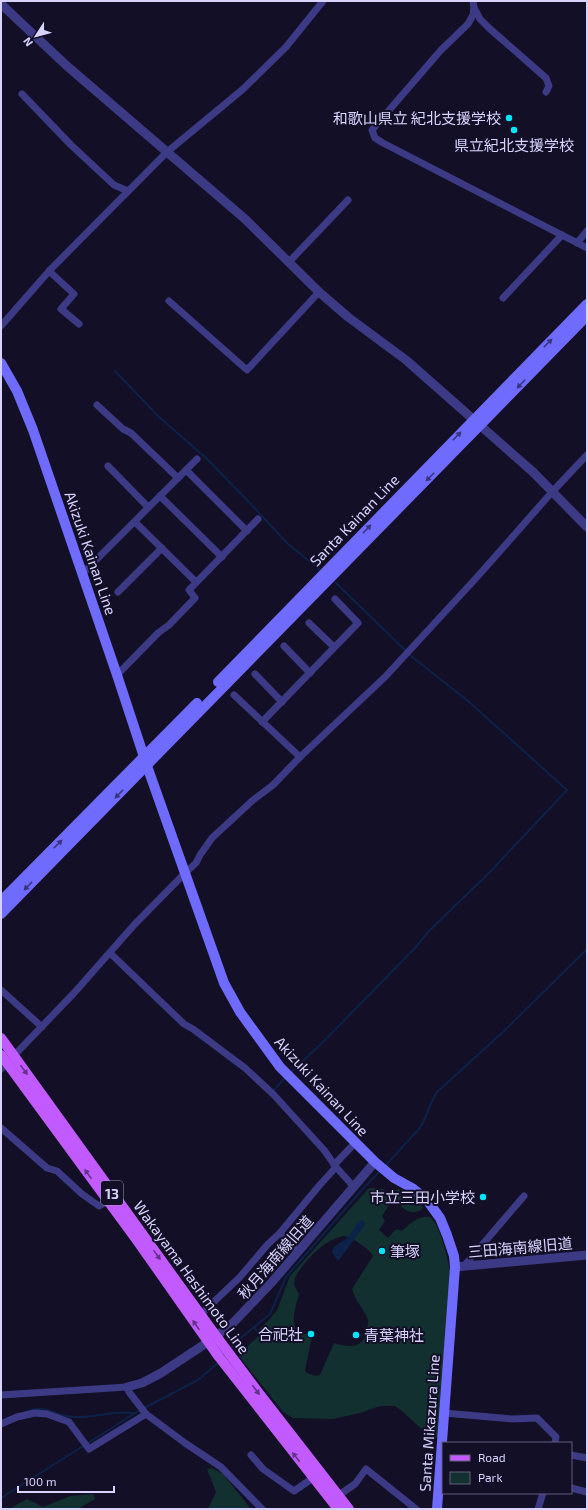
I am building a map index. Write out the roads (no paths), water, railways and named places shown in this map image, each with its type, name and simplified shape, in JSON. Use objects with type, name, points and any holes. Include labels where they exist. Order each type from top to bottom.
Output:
[{"type":"main road","name":"Santa Kainan Line","points":[[145,762],[204,706],[477,422],[587,304]]},
{"type":"main road","name":"Santa Kainan Line","points":[[477,422],[587,316]]},
{"type":"main road","name":"Akizuki Kainan Line","points":[[1,363],[25,410],[117,675],[145,762],[224,983],[240,1012],[280,1067],[380,1167],[412,1188],[427,1200],[440,1218],[459,1266]]},
{"type":"main road","points":[[1,901],[145,762]]},
{"type":"main road","points":[[1,914],[145,762]]},
{"type":"main road","name":"Wakayama Hashimoto Line","points":[[1,1038],[6,1061],[200,1315],[219,1357],[230,1363],[349,1509]]},
{"type":"main road","name":"Wakayama Hashimoto Line","points":[[111,1199],[212,1340],[224,1348],[230,1363],[313,1478],[338,1509]]},
{"type":"main road","name":"Santa Mikazura Line","points":[[437,1509],[444,1413],[459,1266]]},
{"type":"street","points":[[1,326],[49,271],[167,152],[242,90],[286,47],[323,1]]},
{"type":"street","points":[[1,4],[67,66],[245,219],[319,292],[348,317],[406,360],[477,422],[533,472],[587,527]]},
{"type":"street","points":[[473,5],[480,19],[546,78],[549,86],[546,92]]},
{"type":"street","points":[[473,5],[473,15],[468,24],[442,50],[372,130],[375,138],[587,248]]},
{"type":"street","points":[[22,94],[70,145],[114,185],[128,191]]},
{"type":"street","points":[[289,262],[348,200]]},
{"type":"street","points":[[577,243],[587,231]]},
{"type":"street","points":[[503,298],[562,235]]},
{"type":"street","points":[[49,271],[74,294],[61,308],[79,324]]},
{"type":"street","points":[[169,301],[246,370],[319,292]]},
{"type":"street","points":[[97,405],[123,429],[131,433],[178,478]]},
{"type":"street","points":[[6,1061],[42,1027],[134,925],[196,863],[212,838],[253,800],[273,785],[384,676],[478,576],[552,492],[587,455]]},
{"type":"street","points":[[82,574],[197,459]]},
{"type":"street","points":[[108,466],[148,507]]},
{"type":"street","points":[[186,470],[247,531]]},
{"type":"street","points":[[160,496],[222,557]]},
{"type":"street","points":[[117,675],[195,598],[189,590],[258,519]]},
{"type":"street","points":[[135,522],[196,582]]},
{"type":"street","points":[[118,592],[162,548]]},
{"type":"street","points":[[262,722],[358,623],[335,599]]},
{"type":"street","points":[[309,623],[334,647]]},
{"type":"street","points":[[284,646],[310,673]]},
{"type":"street","points":[[255,674],[282,702]]},
{"type":"street","points":[[234,695],[300,757]]},
{"type":"street","points":[[110,953],[184,1024],[193,1028],[245,1068],[268,1088],[324,1150],[335,1166],[354,1187]]},
{"type":"street","points":[[1,990],[42,1027]]},
{"type":"street","points":[[1,1128],[47,1168],[57,1171],[82,1194],[99,1206],[111,1199]]},
{"type":"street","points":[[200,1315],[240,1277],[268,1244],[280,1233],[355,1143]]},
{"type":"street","name":"秋月海南線旧道","points":[[1,1395],[127,1387],[142,1383],[161,1373],[212,1340],[248,1309],[354,1187],[380,1167]]},
{"type":"street","points":[[459,1266],[524,1196]]},
{"type":"street","points":[[280,1233],[298,1252]]},
{"type":"street","name":"三田海南線旧道","points":[[459,1266],[587,1255]]},
{"type":"street","points":[[127,1387],[145,1413],[185,1443],[221,1467],[262,1509]]},
{"type":"street","points":[[1,1424],[17,1417],[34,1413],[47,1414],[69,1422],[89,1449],[145,1413]]},
{"type":"street","points":[[444,1413],[512,1420],[537,1418],[556,1437],[555,1442]]},
{"type":"street","points":[[251,1455],[263,1469],[294,1491],[313,1478]]},
{"type":"street","points":[[572,1455],[587,1458]]},
{"type":"street","points":[[339,1495],[355,1484],[366,1469],[416,1509]]},
{"type":"street","points":[[572,1488],[587,1492]]},
{"type":"street","points":[[538,1509],[543,1494]]},
{"type":"water","points":[[362,1220],[365,1222],[365,1225],[339,1260],[337,1260],[332,1252],[334,1247],[344,1241]]},
{"type":"waterway","points":[[115,371],[160,418],[205,457],[288,544],[319,569]]},
{"type":"waterway","points":[[291,1072],[323,1042],[415,948],[429,931],[489,873],[567,790],[468,701],[411,656],[336,583]]},
{"type":"waterway","points":[[385,1166],[419,1129],[437,1092],[504,1031],[587,949]]},
{"type":"waterway","points":[[273,1091],[285,1078]]},
{"type":"waterway","points":[[230,1349],[237,1341],[270,1314],[286,1277],[380,1171]]},
{"type":"waterway","points":[[254,1327],[261,1336]]},
{"type":"waterway","points":[[144,1408],[198,1380],[218,1363]]},
{"type":"waterway","points":[[25,1412],[40,1409],[75,1417],[119,1412],[133,1413]]},
{"type":"waterway","points":[[1,1498],[140,1410]]},
{"type":"place","name":"和歌山県立 紀北支援学校","points":[[509,118]]},
{"type":"place","name":"県立紀北支援学校","points":[[514,130]]},
{"type":"place","name":"市立三田小学校","points":[[483,1197]]},
{"type":"place","name":"筆塚","points":[[382,1251]]},
{"type":"place","name":"合祀社","points":[[311,1334]]},
{"type":"place","name":"青葉神社","points":[[356,1335]]}]
